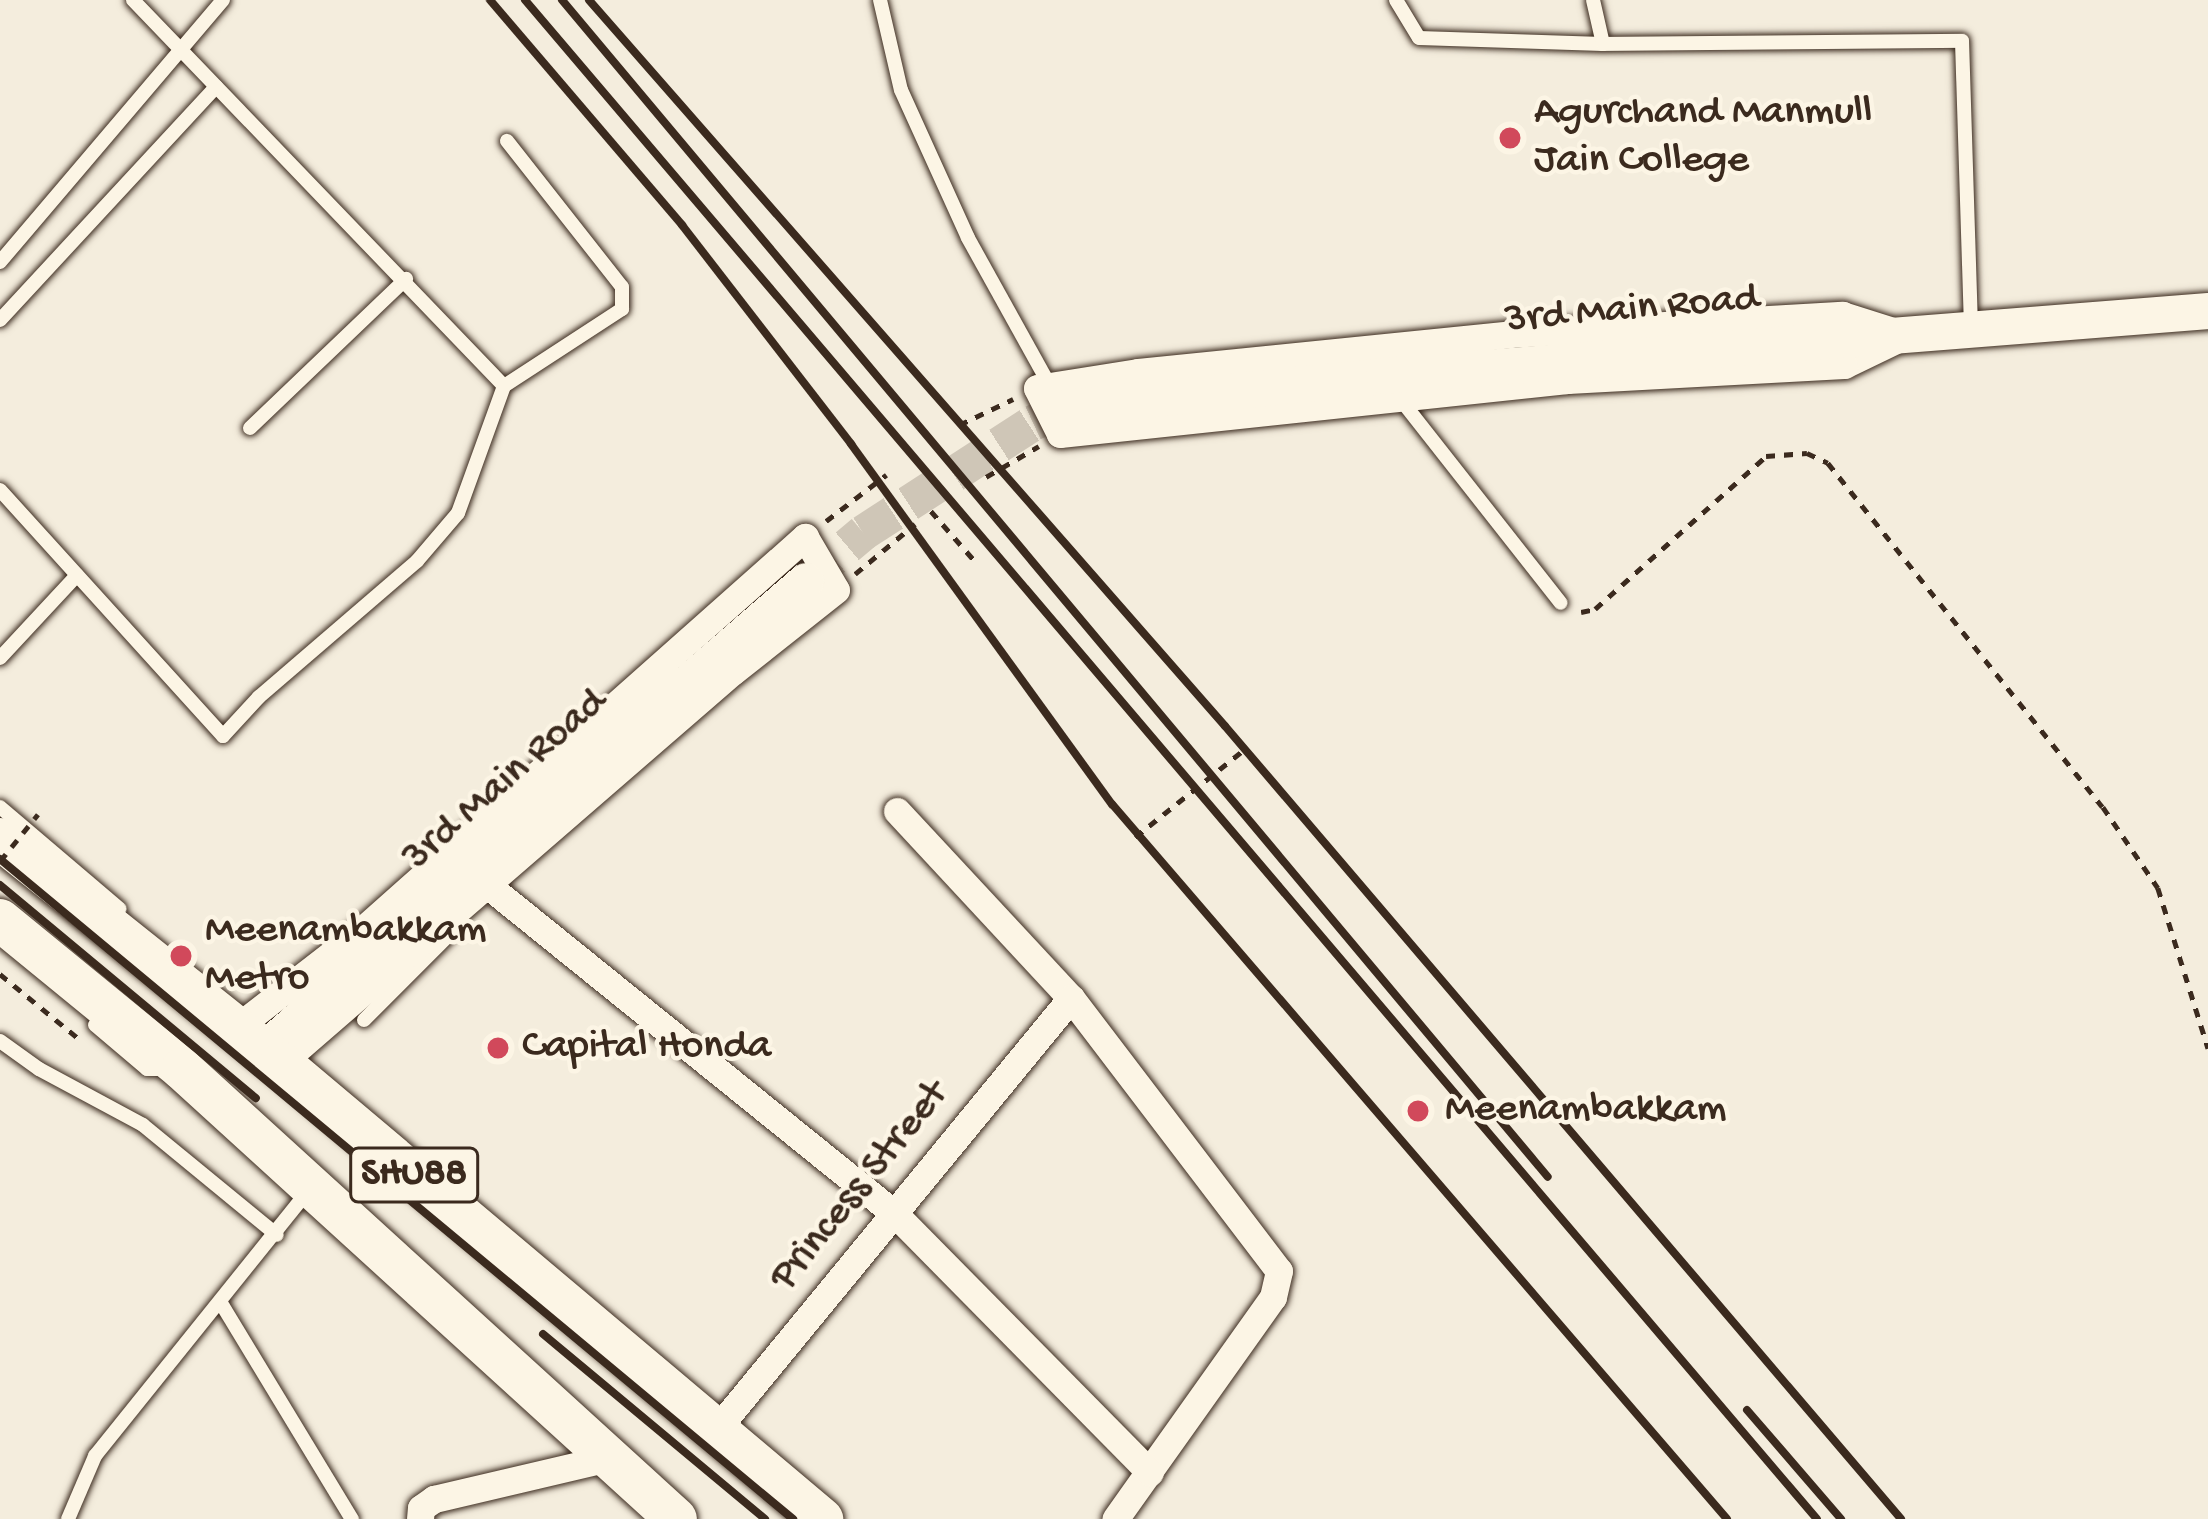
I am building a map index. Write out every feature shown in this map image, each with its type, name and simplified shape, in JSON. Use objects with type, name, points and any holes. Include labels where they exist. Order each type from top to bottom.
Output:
[{"type":"main road","name":"SHU88","points":[[0,838],[250,1039],[822,1519]]},
{"type":"main road","name":"SHU88","points":[[0,920],[313,1185],[676,1519]]},
{"type":"street","name":"3rd Main Road","points":[[1053,404],[2208,310]]},
{"type":"street","points":[[1053,404],[1400,398],[1567,380],[1844,365],[1906,334]]},
{"type":"street","points":[[811,532],[828,585],[492,888],[250,1039],[361,931],[811,532]]},
{"type":"street","name":"3rd Main Road","points":[[250,1039],[828,585]]},
{"type":"street","points":[[897,811],[1071,998],[1279,1270],[1273,1297],[1115,1519]]},
{"type":"street","points":[[492,888],[895,1214],[1150,1473]]},
{"type":"street","name":"Princess Street","points":[[716,1430],[1071,998]]},
{"type":"street","points":[[420,1519],[428,1501],[609,1458]]},
{"type":"lane","points":[[133,0],[504,386]]},
{"type":"lane","points":[[0,262],[223,0]]},
{"type":"lane","points":[[880,0],[902,90],[968,238],[1053,404]]},
{"type":"lane","points":[[1396,0],[1419,38],[1603,44],[1962,41],[1971,329]]},
{"type":"lane","points":[[1593,0],[1603,44]]},
{"type":"lane","points":[[0,320],[216,87]]},
{"type":"lane","points":[[0,490],[223,736],[260,697],[417,561],[458,513],[504,386],[622,309],[622,287],[507,140]]},
{"type":"lane","points":[[250,428],[406,279]]},
{"type":"lane","points":[[1400,398],[1561,603]]},
{"type":"lane","points":[[0,658],[77,575]]},
{"type":"lane","points":[[0,807],[131,919]]},
{"type":"lane","points":[[364,1020],[492,888]]},
{"type":"lane","points":[[163,946],[250,1039]]},
{"type":"lane","points":[[80,1012],[147,1069],[182,1070]]},
{"type":"lane","points":[[0,1042],[39,1069],[143,1125],[277,1235]]},
{"type":"lane","points":[[0,1054],[39,1069]]},
{"type":"lane","points":[[68,1519],[95,1456],[313,1185]]},
{"type":"lane","points":[[221,1303],[352,1519]]},
{"type":"path","points":[[958,425],[1053,404]]},
{"type":"path","points":[[986,477],[1053,404]]},
{"type":"path","points":[[1561,603],[1584,613],[1595,609],[1766,456],[1807,453],[1828,463],[2103,807],[2158,889],[2208,1048]]},
{"type":"path","points":[[811,532],[886,475]]},
{"type":"path","points":[[932,511],[975,561]]},
{"type":"path","points":[[828,585],[915,524]]},
{"type":"path","points":[[1135,837],[1245,749]]},
{"type":"path","points":[[0,861],[38,814]]},
{"type":"path","points":[[0,974],[82,1041]]},
{"type":"tunnel","points":[[806,581],[863,533],[1033,423],[1065,408]]},
{"type":"railway","points":[[490,0],[682,225],[851,444],[1112,804],[1727,1519]]},
{"type":"railway","points":[[525,0],[1817,1519]]},
{"type":"railway","points":[[562,0],[1548,1177]]},
{"type":"railway","points":[[589,0],[1225,726],[1901,1519]]},
{"type":"railway","points":[[0,859],[793,1519]]},
{"type":"railway","points":[[0,885],[256,1098]]},
{"type":"railway","points":[[543,1334],[765,1519]]},
{"type":"railway","points":[[1747,1410],[1841,1519]]},
{"type":"place","name":"Agurchand Manmull Jain College","points":[[1510,138]]},
{"type":"place","name":"Meenambakkam Metro","points":[[181,956]]},
{"type":"place","name":"Capital Honda","points":[[498,1048]]},
{"type":"place","name":"Meenambakkam","points":[[1418,1111]]}]
